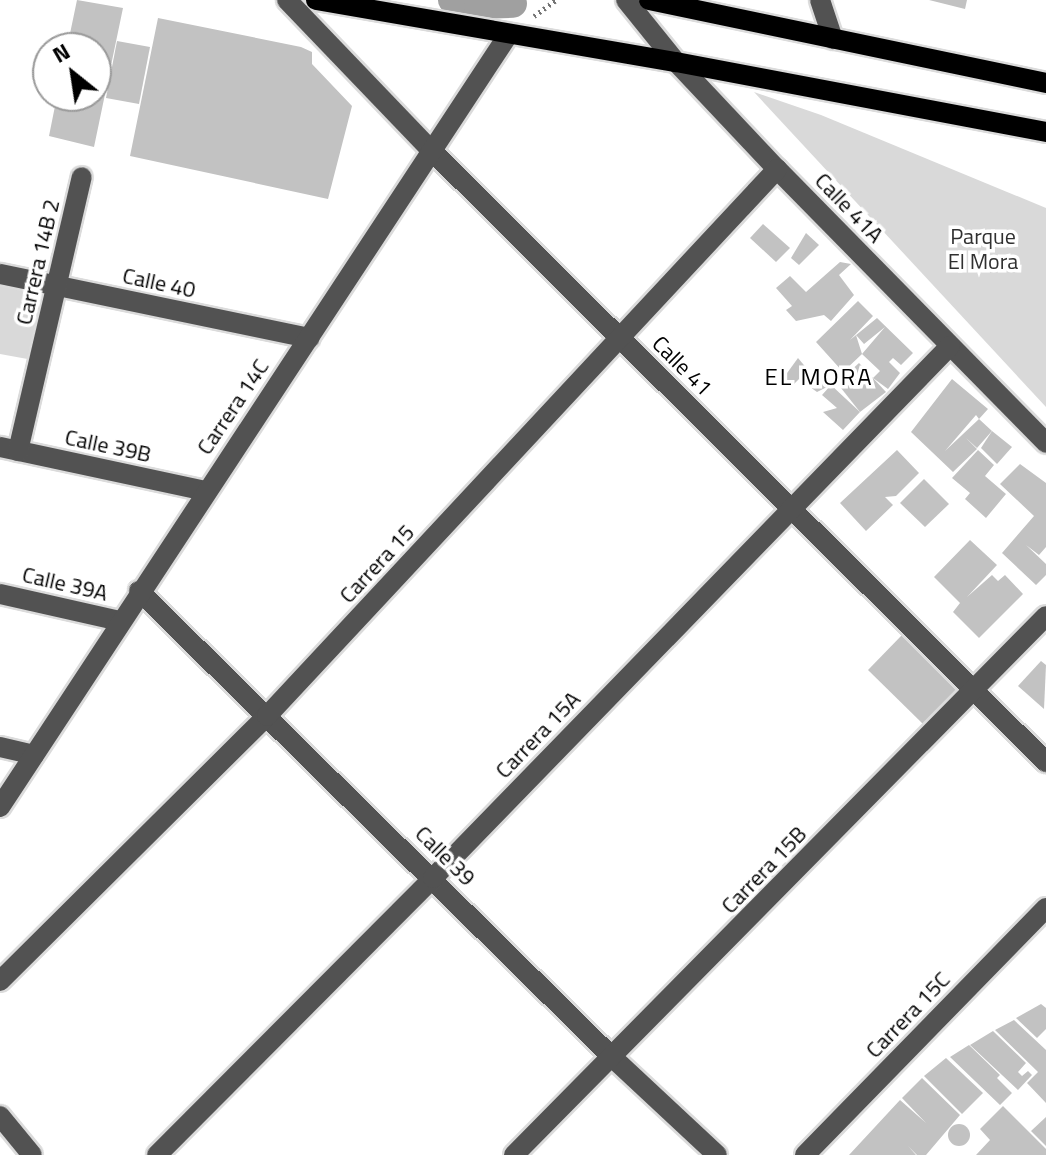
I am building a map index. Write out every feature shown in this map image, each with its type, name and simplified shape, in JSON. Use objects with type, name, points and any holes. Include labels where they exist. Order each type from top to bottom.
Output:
[{"type":"main road","points":[[316,0],[676,62],[1046,132]]},
{"type":"main road","points":[[649,0],[731,9],[833,39],[1046,83]]},
{"type":"street","name":"Calle 41","points":[[287,0],[431,150],[1046,762]]},
{"type":"street","name":"Calle 41A","points":[[626,0],[676,62],[777,169],[1046,443]]},
{"type":"street","points":[[820,0],[833,39]]},
{"type":"street","name":"Carrera 14C","points":[[0,807],[139,591],[508,35]]},
{"type":"street","name":"Carrera 15","points":[[0,981],[267,716],[622,339],[777,169]]},
{"type":"street","name":"Carrera 14B 2","points":[[9,449],[58,286],[82,177]]},
{"type":"street","name":"Calle 40","points":[[0,274],[309,338]]},
{"type":"street","name":"Carrera 15A","points":[[157,1155],[433,878],[950,346]]},
{"type":"street","name":"Calle 39B","points":[[9,449],[206,491]]},
{"type":"street","name":"Calle 39","points":[[139,591],[613,1058],[717,1155]]},
{"type":"street","name":"Calle 39A","points":[[0,594],[120,621]]},
{"type":"street","name":"Carrera 15B","points":[[514,1155],[1046,616]]},
{"type":"street","points":[[0,747],[34,755]]},
{"type":"street","name":"Carrera 15C","points":[[805,1155],[1046,908]]},
{"type":"street","points":[[0,1116],[32,1155]]},
{"type":"green space","name":"Parque El Mora","points":[[754,92],[821,115],[1046,208],[1046,407]]},
{"type":"green space","points":[[0,285],[48,295],[33,360],[0,354]]},
{"type":"building","points":[[77,0],[123,8],[112,61],[112,32],[70,32]]},
{"type":"building","points":[[929,0],[967,0],[965,9]]},
{"type":"building","points":[[158,18],[301,47],[312,52],[312,64],[352,106],[328,199],[130,156]]},
{"type":"building","points":[[117,41],[150,47],[139,104],[112,99],[112,67]]},
{"type":"building","points":[[54,112],[101,112],[94,147],[49,136]]},
{"type":"building","points":[[763,224],[790,248],[776,262],[750,238]]},
{"type":"building","points":[[806,233],[819,245],[799,265],[791,258]]},
{"type":"building","points":[[840,262],[851,264],[839,275],[854,295],[831,321],[824,315],[796,321],[786,310],[792,306],[776,288],[790,276],[806,292]]},
{"type":"building","points":[[858,301],[873,316],[850,340],[856,335],[862,354],[843,372],[816,342]]},
{"type":"building","points":[[877,318],[913,353],[901,365],[893,358],[889,362],[900,373],[888,389],[873,378],[880,371],[862,354],[885,327],[864,344],[856,335]]},
{"type":"building","points":[[798,358],[808,370],[791,387],[782,380]]},
{"type":"building","points":[[859,363],[886,392],[860,412],[837,383]]},
{"type":"building","points":[[813,373],[831,385],[817,392],[803,382]]},
{"type":"building","points":[[952,379],[988,409],[979,419],[992,431],[977,448],[966,438],[977,449],[953,472],[911,432]],"holes":[[[976,415],[979,419],[945,451]]]},
{"type":"building","points":[[831,385],[860,412],[843,430],[823,412],[837,408],[822,395]]},
{"type":"building","points":[[992,431],[1012,447],[997,464],[981,448]]},
{"type":"building","points":[[897,450],[919,473],[896,496],[885,497],[893,505],[866,531],[840,503]]},
{"type":"building","points":[[978,450],[994,465],[985,476],[1006,494],[986,518],[965,499],[970,493],[952,478]]},
{"type":"building","points":[[1020,464],[1046,483],[1046,547],[1039,555],[1026,545],[1046,564],[1046,575],[1036,585],[1002,553],[1034,516],[1000,484]]},
{"type":"building","points":[[924,479],[949,504],[925,527],[900,503]]},
{"type":"building","points":[[970,540],[997,565],[967,597],[992,575],[998,581],[1005,575],[1023,594],[979,638],[953,612],[960,603],[934,577]]},
{"type":"building","points":[[902,635],[959,690],[924,725],[868,670]]},
{"type":"building","points":[[1041,661],[1046,665],[1044,709],[1018,686]]},
{"type":"building","points":[[1041,1004],[1046,1008],[1046,1029],[1037,1038],[1016,1018]]},
{"type":"building","points":[[1014,1020],[1046,1050],[1046,1103],[1027,1083],[1038,1072],[995,1030]]},
{"type":"building","points":[[993,1031],[1026,1063],[1018,1072],[1022,1076],[1028,1071],[1032,1075],[1018,1090],[970,1045]]},
{"type":"building","points":[[969,1045],[1000,1075],[997,1078],[1012,1093],[1000,1105],[950,1057]]},
{"type":"building","points":[[946,1058],[983,1093],[962,1114],[924,1076]]},
{"type":"building","points":[[922,1078],[960,1115],[926,1155],[917,1155],[908,1146],[916,1155],[849,1155],[900,1100],[926,1123],[902,1098]]},
{"type":"building","points":[[1003,1106],[1046,1149],[1046,1155],[976,1155],[990,1140],[980,1129]]},
{"type":"building","points":[[1046,1117],[1046,1146],[1031,1131]]},
{"type":"building","points":[[959,1124],[967,1127],[970,1135],[967,1143],[959,1146],[951,1143],[948,1135],[951,1127]]},
{"type":"waterway","points":[[452,0],[478,5],[513,4]]},
{"type":"district","name":"EL MORA","points":[[819,377]]}]
